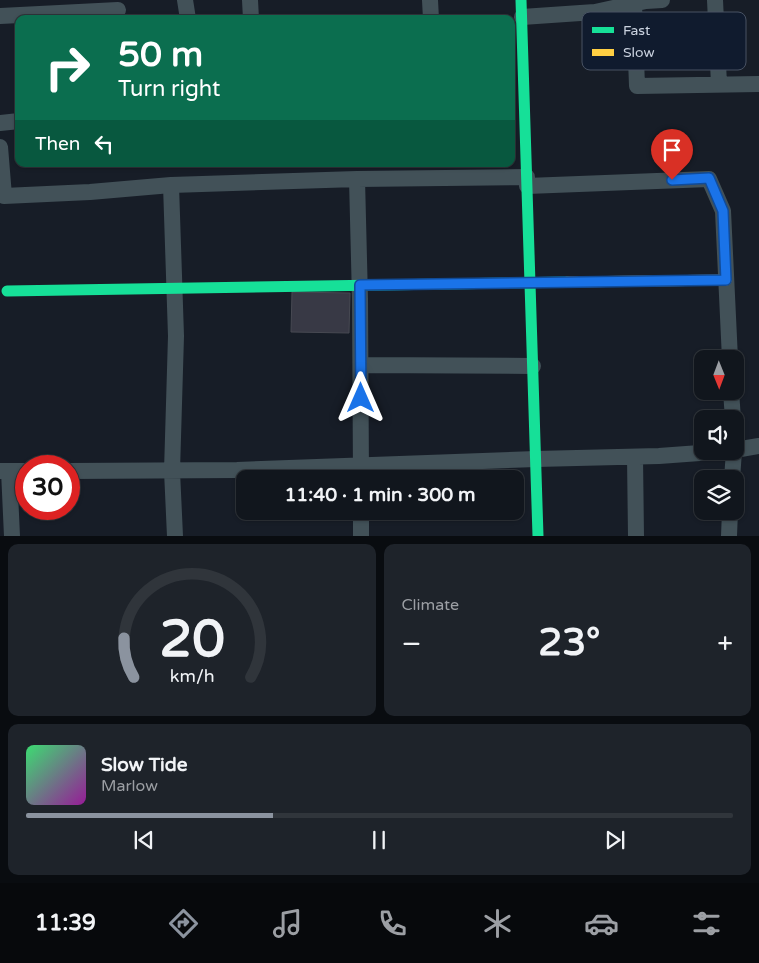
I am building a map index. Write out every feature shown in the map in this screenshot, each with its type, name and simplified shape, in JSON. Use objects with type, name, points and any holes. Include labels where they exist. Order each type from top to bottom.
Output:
[{"type":"street","points":[[184,0],[187,15]]},
{"type":"street","points":[[250,0],[251,15]]},
{"type":"street","points":[[430,0],[431,15]]},
{"type":"street","points":[[521,0],[518,115],[527,182],[538,536]]},
{"type":"street","points":[[595,12],[662,0]]},
{"type":"street","points":[[634,4],[634,12]]},
{"type":"street","points":[[17,15],[117,9]]},
{"type":"street","points":[[522,17],[582,13]]},
{"type":"street","points":[[0,16],[15,15]]},
{"type":"street","points":[[636,70],[637,86],[759,84]]},
{"type":"street","points":[[718,70],[719,84]]},
{"type":"street","points":[[0,123],[15,121]]},
{"type":"street","points":[[0,147],[4,196],[90,192],[171,185],[357,179],[448,171],[527,182],[709,178],[723,211],[730,350]]},
{"type":"street","points":[[357,179],[360,285],[361,470]]},
{"type":"street","points":[[171,185],[176,336],[172,471],[175,536]]},
{"type":"street","points":[[7,291],[726,280]]},
{"type":"street","points":[[360,365],[533,366]]},
{"type":"street","points":[[744,449],[759,446]]},
{"type":"street","points":[[388,470],[536,459],[694,453]]},
{"type":"street","points":[[635,456],[636,536]]},
{"type":"street","points":[[80,471],[236,470]]},
{"type":"street","points":[[5,471],[12,536]]},
{"type":"street","points":[[361,520],[361,536]]},
{"type":"street","points":[[729,536],[730,520]]},
{"type":"building","points":[[292,292],[350,293],[349,333],[291,332]]},
{"type":"traffic: fast","points":[[521,0],[538,536]]},
{"type":"traffic: fast","points":[[7,291],[567,282]]},
{"type":"traffic: slow","points":[[567,282],[726,280]]},
{"type":"route","points":[[361,398],[360,285],[726,280],[723,211],[709,178],[672,180]]}]
